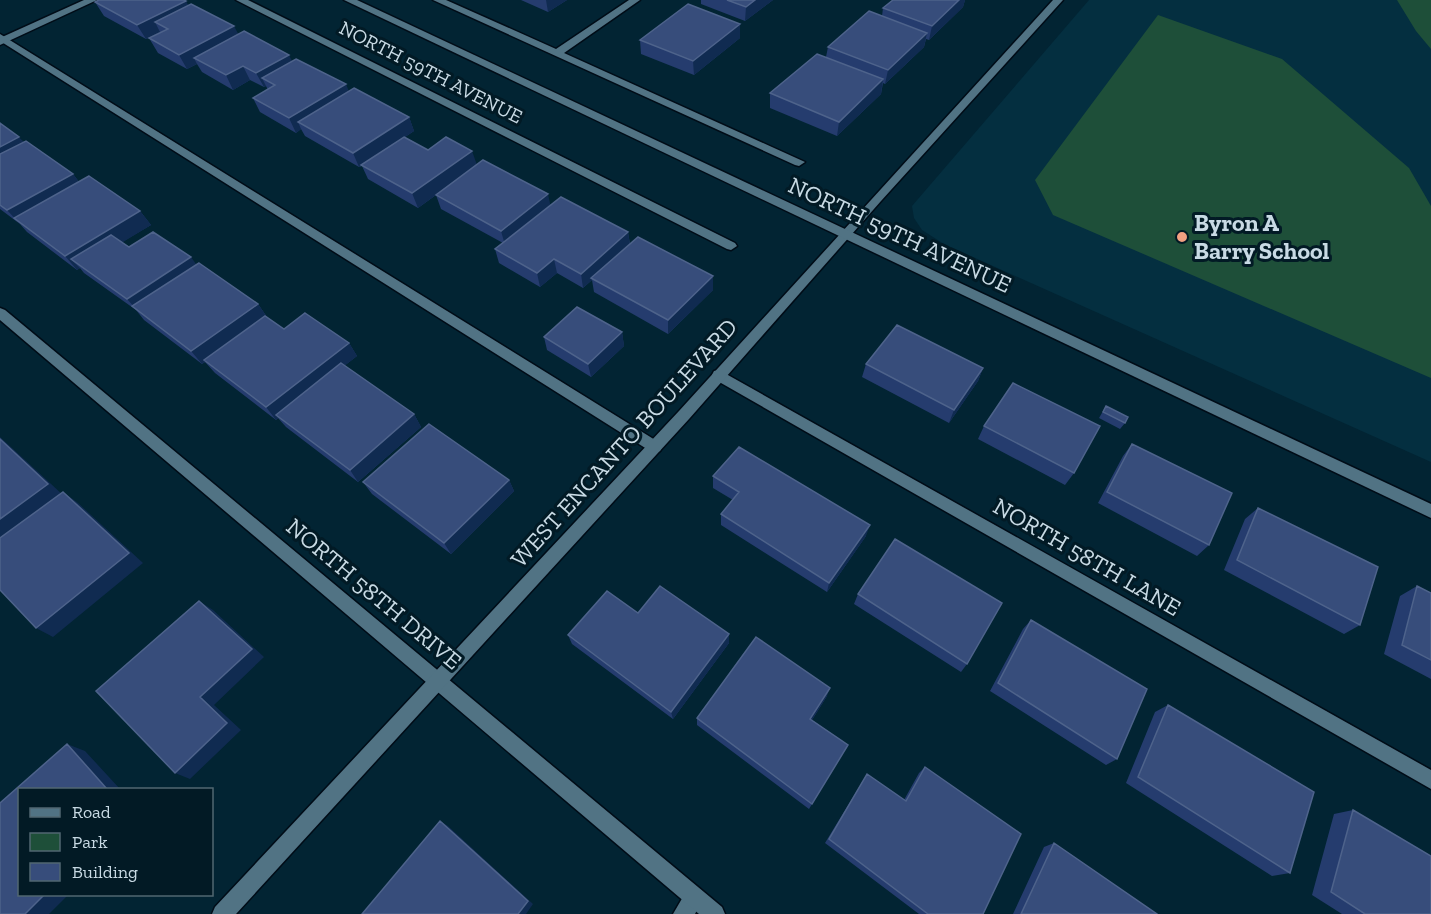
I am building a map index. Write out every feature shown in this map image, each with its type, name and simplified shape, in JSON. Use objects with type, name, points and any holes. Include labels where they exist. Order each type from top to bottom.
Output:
[{"type":"street","points":[[2,39],[92,0]]},
{"type":"street","name":"NORTH 59TH AVENUE","points":[[241,0],[731,246]]},
{"type":"street","name":"NORTH 59TH AVENUE","points":[[349,0],[1431,511]]},
{"type":"street","name":"NORTH 59TH AVENUE","points":[[438,0],[799,162]]},
{"type":"street","points":[[557,53],[635,0]]},
{"type":"street","name":"WEST ENCANTO BOULEVARD","points":[[222,914],[655,447],[1058,0]]},
{"type":"street","points":[[2,39],[655,447]]},
{"type":"street","name":"NORTH 58TH DRIVE","points":[[0,313],[715,914]]},
{"type":"street","name":"NORTH 58TH LANE","points":[[719,375],[1431,780]]},
{"type":"street","points":[[683,914],[694,897]]},
{"type":"shaded area","name":"Byron A Barry School","points":[[1089,0],[1431,0],[1431,462],[944,244],[922,230],[914,218],[912,206]]},
{"type":"green space","points":[[1397,0],[1431,0],[1431,49],[1416,31]]},
{"type":"green space","points":[[1158,15],[1282,59],[1409,168],[1431,206],[1431,378],[1053,215],[1035,180]]},
{"type":"building","points":[[99,0],[186,1],[137,25],[95,2]]},
{"type":"building","points":[[727,0],[755,0],[746,7]]},
{"type":"building","points":[[893,0],[959,0],[932,26],[883,8]]},
{"type":"building","points":[[191,4],[234,26],[179,55],[149,38],[168,29],[155,22]]},
{"type":"building","points":[[688,4],[740,24],[693,61],[640,40]]},
{"type":"building","points":[[869,11],[927,33],[888,70],[828,47]]},
{"type":"building","points":[[244,31],[289,55],[256,73],[243,66],[226,75],[194,58]]},
{"type":"building","points":[[817,54],[883,79],[839,122],[770,93]]},
{"type":"building","points":[[296,59],[346,84],[289,118],[253,98],[275,85],[262,78]]},
{"type":"building","points":[[354,88],[409,117],[353,153],[298,122]]},
{"type":"building","points":[[0,123],[19,137],[0,147]]},
{"type":"building","points":[[404,137],[428,150],[446,137],[472,151],[412,193],[361,165]]},
{"type":"building","points":[[26,141],[73,174],[7,210],[0,205],[0,154]]},
{"type":"building","points":[[483,160],[548,194],[501,231],[436,195]]},
{"type":"building","points":[[89,176],[140,211],[65,256],[14,218]]},
{"type":"building","points":[[561,197],[628,232],[581,274],[554,259],[537,273],[495,249]]},
{"type":"building","points":[[153,232],[191,257],[127,299],[71,259],[111,235],[129,247]]},
{"type":"building","points":[[638,237],[713,276],[668,320],[591,278]]},
{"type":"building","points":[[199,263],[258,304],[191,351],[132,306]]},
{"type":"building","points":[[577,307],[622,332],[588,364],[544,337]]},
{"type":"building","points":[[305,313],[349,343],[266,407],[204,360],[265,316],[284,329]]},
{"type":"building","points":[[897,325],[983,368],[954,410],[866,364]]},
{"type":"building","points":[[341,363],[414,414],[350,470],[276,415]]},
{"type":"building","points":[[1013,383],[1100,426],[1074,473],[984,426]]},
{"type":"building","points":[[1106,406],[1128,417],[1125,423],[1103,412]]},
{"type":"building","points":[[429,424],[509,480],[444,543],[363,482]]},
{"type":"building","points":[[0,439],[48,484],[0,519]]},
{"type":"building","points":[[1132,444],[1232,493],[1209,545],[1107,492]]},
{"type":"building","points":[[739,447],[870,525],[829,583],[721,514],[739,492],[713,476]]},
{"type":"building","points":[[63,492],[129,553],[36,628],[0,590],[0,538]]},
{"type":"building","points":[[1258,508],[1378,567],[1360,625],[1237,560]]},
{"type":"building","points":[[895,539],[1002,603],[967,664],[858,594]]},
{"type":"building","points":[[660,586],[729,634],[671,712],[568,635],[607,591],[638,613]]},
{"type":"building","points":[[1417,586],[1431,593],[1431,660],[1402,645]]},
{"type":"building","points":[[199,601],[252,649],[200,697],[227,723],[175,773],[96,691]]},
{"type":"building","points":[[1031,620],[1147,689],[1117,759],[998,683]]},
{"type":"building","points":[[756,637],[830,688],[810,719],[848,745],[812,804],[697,718]]},
{"type":"building","points":[[1168,705],[1314,792],[1290,873],[1138,777]]},
{"type":"building","points":[[67,744],[106,788],[18,788],[18,896],[43,896],[25,914],[0,914],[0,803]]},
{"type":"building","points":[[925,767],[1021,834],[983,914],[928,914],[829,839],[867,774],[906,801]]},
{"type":"building","points":[[1353,810],[1431,856],[1431,914],[1365,914],[1331,892]]},
{"type":"building","points":[[440,821],[528,901],[518,914],[362,914]]},
{"type":"building","points":[[1054,843],[1157,914],[1021,914]]},
{"type":"place","name":"Byron A Barry School","points":[[1182,237]]}]
